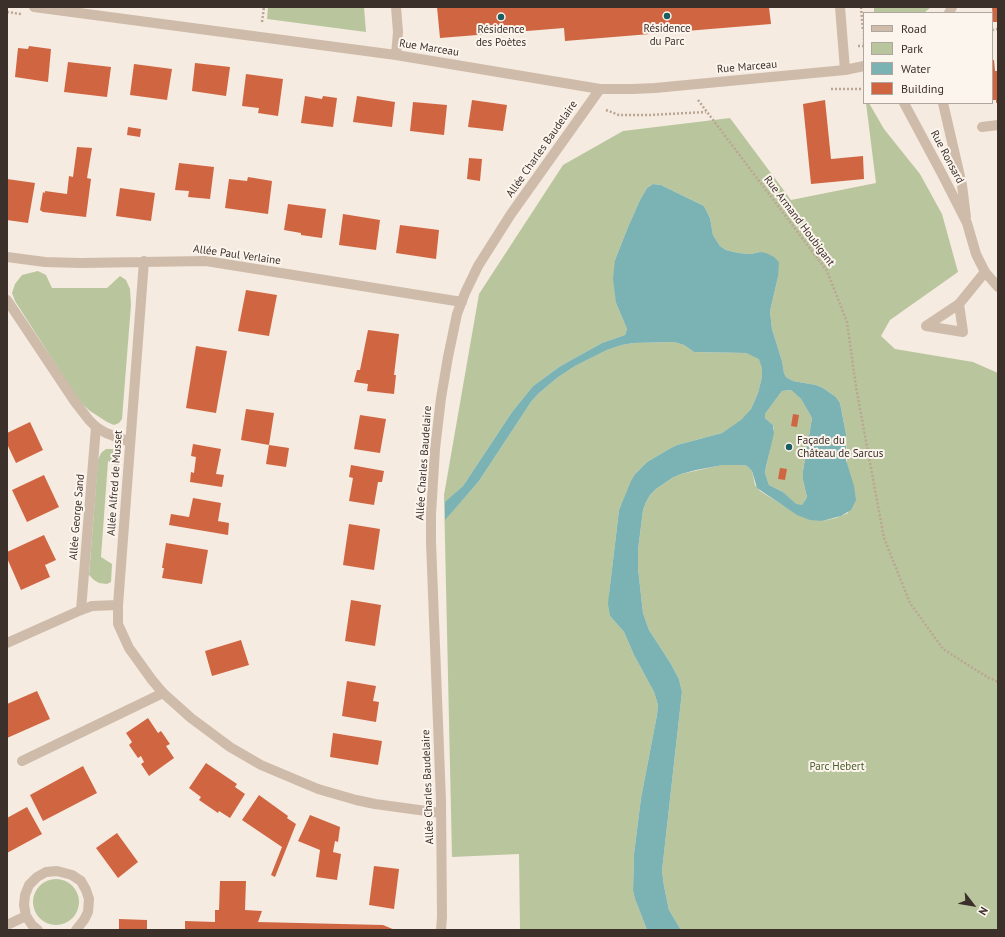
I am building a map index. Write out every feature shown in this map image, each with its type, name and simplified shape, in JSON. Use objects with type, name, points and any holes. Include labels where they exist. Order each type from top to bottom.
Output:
[{"type":"street","name":"Rue Marceau","points":[[34,7],[396,55],[600,89],[633,90],[845,70]]},
{"type":"street","points":[[396,7],[398,32],[396,55]]},
{"type":"street","points":[[840,7],[845,70]]},
{"type":"street","points":[[845,70],[863,66]]},
{"type":"street","points":[[845,70],[863,73]]},
{"type":"street","name":"Allée Charles Baudelaire","points":[[441,930],[442,813],[431,514],[433,469],[441,398],[448,357],[462,302],[471,280],[487,251],[511,214],[600,89]]},
{"type":"street","name":"Rue Ronsard","points":[[905,104],[967,223]]},
{"type":"street","name":"Rue Ronsard","points":[[943,104],[962,185],[967,223],[976,254],[985,272],[998,287]]},
{"type":"street","points":[[982,127],[998,125]]},
{"type":"street","name":"Allée Paul Verlaine","points":[[7,257],[45,262],[74,263],[206,261],[462,302]]},
{"type":"street","name":"Allée Alfred de Musset","points":[[144,261],[118,605],[118,624],[129,648],[144,670],[163,693],[191,718],[230,747],[262,765],[286,777],[318,789],[356,800],[442,813]]},
{"type":"street","points":[[959,304],[985,272]]},
{"type":"street","points":[[7,300],[75,402],[96,427],[106,433],[130,442]]},
{"type":"street","name":"Allée George Sand","points":[[81,610],[96,427]]},
{"type":"street","points":[[7,642],[92,606],[118,605]]},
{"type":"street","points":[[22,761],[163,693]]},
{"type":"street","points":[[38,930],[32,925],[26,916],[24,900],[27,890],[33,881],[46,872],[57,871],[67,872],[81,881],[89,899],[89,908],[86,917],[76,930]]},
{"type":"street","points":[[7,925],[26,916]]},
{"type":"path","points":[[861,7],[863,31]]},
{"type":"path","name":"Rue Armand Houbigant","points":[[695,97],[827,271],[847,322],[856,387],[884,538],[910,603],[943,649],[987,678],[998,682]]},
{"type":"path","points":[[606,110],[619,115],[706,112]]},
{"type":"green space","points":[[268,7],[364,7],[366,32],[267,19]]},
{"type":"green space","points":[[874,7],[931,7],[925,12],[874,12]]},
{"type":"green space","name":"Parc Hebert","points":[[866,104],[870,104],[884,129],[920,174],[942,214],[958,272],[890,320],[881,336],[895,349],[973,362],[998,373],[998,930],[681,930],[669,910],[662,871],[682,692],[679,679],[649,630],[643,613],[638,568],[638,550],[643,510],[646,502],[656,489],[672,478],[681,474],[722,465],[743,465],[747,466],[752,471],[755,485],[760,491],[784,506],[822,521],[836,518],[848,513],[847,466],[846,434],[840,403],[836,397],[816,385],[793,381],[786,377],[784,373],[782,361],[772,329],[770,311],[778,277],[760,252],[751,254],[738,253],[726,250],[720,246],[713,235],[710,218],[704,206],[661,185],[653,184],[647,188],[640,200],[615,260],[616,303],[627,329],[625,335],[602,343],[573,359],[559,367],[533,386],[512,412],[463,486],[445,503],[445,519],[479,481],[531,402],[538,394],[557,378],[575,366],[607,350],[633,343],[674,342],[684,345],[694,352],[746,353],[759,358],[762,363],[762,377],[758,393],[751,409],[741,421],[722,433],[677,445],[647,462],[635,474],[619,510],[609,594],[610,616],[624,632],[634,655],[654,692],[658,705],[641,798],[634,854],[633,891],[647,930],[520,930],[519,854],[452,857],[444,495],[479,294],[563,165],[623,131],[730,118],[791,200],[876,183]]},
{"type":"green space","points":[[38,271],[46,275],[52,288],[107,288],[120,276],[126,280],[130,289],[131,305],[122,419],[119,423],[114,425],[107,422],[90,411],[79,401],[15,301],[12,293],[15,284],[22,275]]},
{"type":"green space","points":[[791,390],[801,399],[812,418],[803,471],[803,480],[807,497],[802,505],[796,505],[783,492],[769,485],[765,473],[774,429],[773,425],[765,418],[765,414],[782,391]]},
{"type":"green space","points":[[106,449],[117,450],[120,455],[119,467],[108,461],[101,557],[112,564],[111,582],[107,584],[99,583],[89,575],[98,460],[101,453]]},
{"type":"green space","points":[[56,879],[69,883],[75,889],[79,902],[75,915],[69,921],[56,925],[43,921],[37,915],[33,902],[37,889],[43,883]]},
{"type":"water","points":[[653,184],[661,185],[704,206],[710,218],[713,235],[720,246],[726,250],[751,254],[760,252],[766,253],[774,257],[779,262],[778,277],[770,311],[772,329],[782,361],[784,373],[786,377],[793,381],[816,385],[823,388],[836,397],[840,403],[846,434],[846,460],[854,486],[856,500],[851,510],[841,516],[822,521],[810,520],[797,515],[757,488],[752,471],[747,466],[723,465],[696,470],[672,478],[656,489],[646,502],[643,510],[638,550],[638,568],[643,613],[649,630],[679,679],[682,692],[662,871],[669,910],[681,930],[647,930],[633,891],[634,854],[641,798],[658,705],[654,692],[634,655],[624,632],[610,616],[608,604],[619,510],[635,474],[647,462],[677,445],[722,433],[741,420],[751,409],[758,393],[762,377],[762,368],[759,359],[746,353],[694,352],[684,345],[674,342],[633,343],[607,350],[575,366],[557,378],[531,402],[479,481],[445,520],[445,502],[463,486],[512,412],[533,386],[559,367],[573,359],[602,343],[625,335],[627,329],[616,303],[613,279],[615,260],[640,200],[647,188]],"holes":[[[791,390],[801,399],[812,418],[803,471],[803,480],[807,497],[802,505],[796,504],[783,492],[769,485],[765,473],[774,433],[773,425],[765,418],[765,414],[782,391]]]},
{"type":"building","name":"Résidence du Parc","points":[[437,7],[769,7],[771,24],[565,41],[564,28],[440,38]]},
{"type":"building","points":[[992,7],[998,7],[998,22],[993,22]]},
{"type":"building","points":[[29,46],[51,49],[48,82],[15,77],[18,48],[28,49]]},
{"type":"building","points":[[993,60],[995,71],[998,71],[998,103],[996,103],[996,100],[993,100]]},
{"type":"building","points":[[68,62],[111,67],[107,97],[64,92]]},
{"type":"building","points":[[195,63],[230,67],[226,96],[192,91]]},
{"type":"building","points":[[134,64],[172,69],[167,100],[130,95]]},
{"type":"building","points":[[246,74],[283,79],[278,116],[258,113],[259,108],[242,106]]},
{"type":"building","points":[[305,96],[322,99],[323,96],[337,98],[333,127],[301,123]]},
{"type":"building","points":[[357,96],[395,102],[392,127],[353,122]]},
{"type":"building","points":[[472,100],[507,105],[503,131],[468,127]]},
{"type":"building","points":[[825,100],[831,159],[863,156],[864,179],[811,184],[803,104]]},
{"type":"building","points":[[413,102],[447,105],[444,135],[410,131]]},
{"type":"building","points":[[128,127],[141,129],[140,137],[127,135]]},
{"type":"building","points":[[77,147],[92,148],[87,178],[91,179],[86,217],[43,212],[40,210],[43,192],[67,194],[69,176],[73,177]]},
{"type":"building","points":[[469,158],[482,159],[480,181],[467,179]]},
{"type":"building","points":[[179,163],[214,167],[210,199],[188,197],[189,191],[175,190]]},
{"type":"building","points":[[248,177],[272,181],[268,214],[225,208],[229,179],[247,181]]},
{"type":"building","points":[[7,179],[35,183],[28,223],[7,220]]},
{"type":"building","points":[[120,188],[155,193],[151,221],[116,216]]},
{"type":"building","points":[[288,204],[326,209],[322,238],[301,235],[301,233],[284,230]]},
{"type":"building","points":[[343,214],[380,220],[376,250],[339,245]]},
{"type":"building","points":[[400,225],[439,230],[436,259],[396,253]]},
{"type":"building","points":[[246,290],[277,295],[269,336],[238,331]]},
{"type":"building","points":[[368,330],[399,334],[394,375],[396,375],[394,394],[367,391],[368,384],[354,382],[357,370],[360,370]]},
{"type":"building","points":[[196,346],[227,351],[216,413],[186,408]]},
{"type":"building","points":[[246,409],[274,413],[269,445],[241,440]]},
{"type":"building","points":[[793,414],[799,415],[797,427],[791,426]]},
{"type":"building","points":[[360,415],[386,419],[380,453],[354,449]]},
{"type":"building","points":[[30,422],[43,450],[16,463],[7,444],[7,433]]},
{"type":"building","points":[[193,444],[221,449],[216,474],[224,475],[222,487],[190,482],[191,472],[194,473],[196,457],[191,456]]},
{"type":"building","points":[[269,445],[289,448],[286,467],[266,464]]},
{"type":"building","points":[[351,465],[384,471],[382,482],[378,482],[374,505],[349,501],[353,478],[349,477]]},
{"type":"building","points":[[780,468],[787,469],[785,480],[778,479]]},
{"type":"building","points":[[44,475],[59,507],[27,522],[12,490]]},
{"type":"building","points":[[193,498],[221,503],[218,521],[229,523],[228,535],[169,525],[171,514],[189,517]]},
{"type":"building","points":[[349,524],[380,529],[374,570],[343,565]]},
{"type":"building","points":[[44,535],[56,560],[45,565],[50,577],[21,590],[7,558],[7,552]]},
{"type":"building","points":[[166,543],[208,550],[202,584],[162,578]]},
{"type":"building","points":[[351,600],[381,605],[375,646],[345,641]]},
{"type":"building","points":[[241,640],[249,665],[212,676],[205,651]]},
{"type":"building","points":[[347,681],[376,686],[373,701],[379,702],[376,722],[342,716]]},
{"type":"building","points":[[37,691],[50,719],[7,738],[7,704]]},
{"type":"building","points":[[148,718],[158,733],[161,731],[170,744],[166,746],[174,758],[149,776],[141,764],[144,762],[141,756],[138,758],[129,745],[132,742],[126,733]]},
{"type":"building","points":[[333,733],[382,741],[378,765],[330,757]]},
{"type":"building","points":[[206,763],[237,784],[235,787],[245,794],[230,818],[219,811],[218,813],[199,800],[201,797],[189,788]]},
{"type":"building","points":[[83,766],[97,793],[43,821],[30,795]]},
{"type":"building","points":[[259,795],[288,816],[287,818],[296,824],[275,877],[271,875],[282,847],[242,820]]},
{"type":"building","points":[[27,807],[42,834],[7,853],[7,818]]},
{"type":"building","points":[[310,815],[340,827],[338,842],[335,841],[333,852],[341,854],[337,880],[316,877],[320,850],[298,841]]},
{"type":"building","points":[[117,833],[138,862],[118,878],[96,848]]},
{"type":"building","points":[[374,866],[399,869],[394,909],[369,905]]},
{"type":"building","points":[[220,881],[246,881],[245,910],[262,911],[258,922],[383,925],[395,930],[185,930],[185,921],[215,922],[215,910],[219,910]]},
{"type":"building","points":[[119,919],[147,920],[147,930],[119,930]]},
{"type":"place","name":"Résidence du Parc","points":[[667,16]]},
{"type":"place","name":"Résidence des Poètes","points":[[501,17]]},
{"type":"place","name":"Façade du Château de Sarcus","points":[[789,447]]}]
